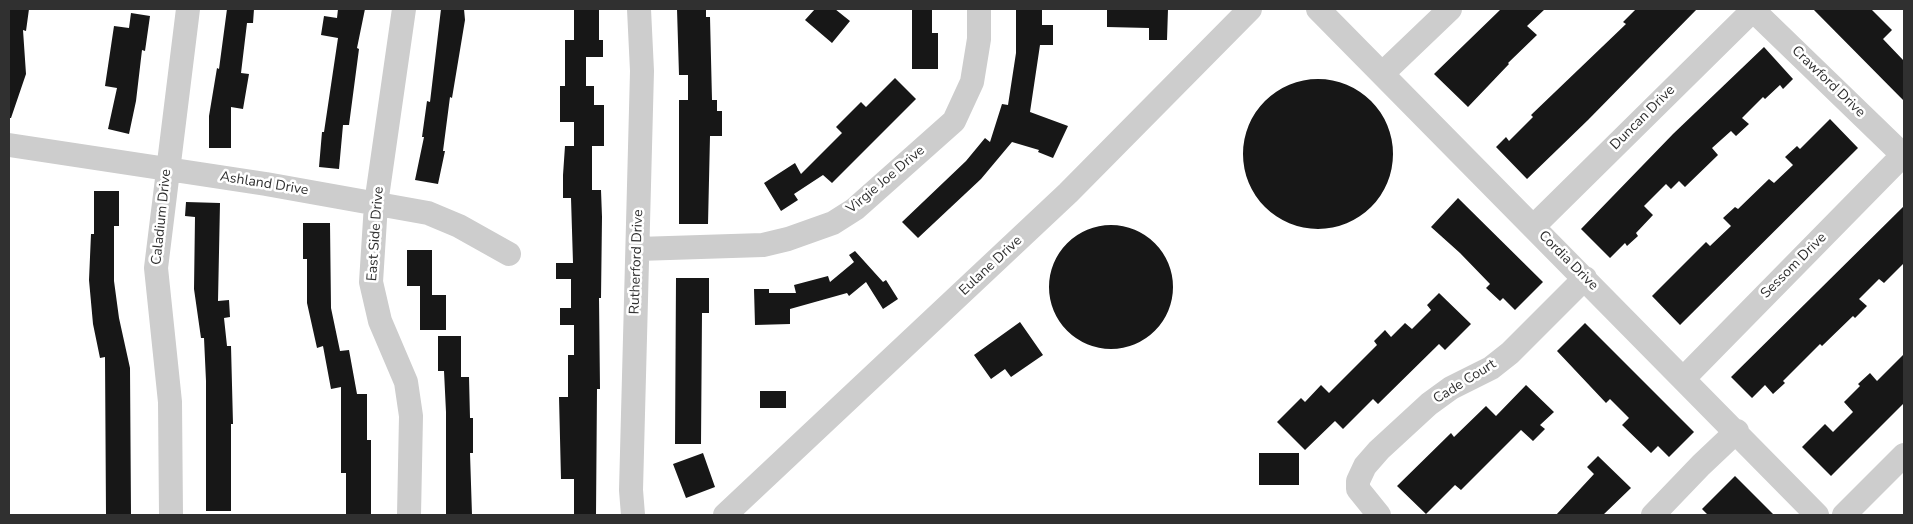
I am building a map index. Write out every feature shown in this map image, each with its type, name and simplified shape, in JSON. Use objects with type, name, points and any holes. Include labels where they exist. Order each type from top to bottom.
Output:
[{"type":"street","name":"Caladium Drive","points":[[171,515],[170,393],[156,268],[188,9]]},
{"type":"street","name":"East Side Drive","points":[[404,9],[376,204],[371,282],[380,321],[406,382],[411,416],[409,515]]},
{"type":"street","name":"Rutherford Drive","points":[[633,515],[631,490],[642,72],[639,9]]},
{"type":"street","name":"Virgie Joe Drive","points":[[638,249],[763,245],[788,239],[833,223],[855,209],[954,121],[972,82],[979,39],[979,9]]},
{"type":"street","name":"Eulane Drive","points":[[724,515],[1068,193],[1250,9]]},
{"type":"street","name":"Cordia Drive","points":[[1318,9],[1817,515]]},
{"type":"street","points":[[1382,74],[1450,9]]},
{"type":"street","name":"Crawford Drive","points":[[1753,9],[1904,156]]},
{"type":"street","name":"Duncan Drive","points":[[1534,226],[1753,9]]},
{"type":"street","name":"Ashland Drive","points":[[9,146],[266,184],[428,213],[459,226],[509,254]]},
{"type":"street","name":"Sessom Drive","points":[[1684,378],[1904,156]]},
{"type":"street","name":"Cade Court","points":[[1379,515],[1358,490],[1358,481],[1365,466],[1379,450],[1429,404],[1451,388],[1490,368],[1510,353],[1585,278]]},
{"type":"street","points":[[1653,515],[1700,465],[1737,432]]},
{"type":"street","points":[[1844,515],[1904,455]]},
{"type":"building","points":[[9,9],[29,9],[26,31],[23,30],[26,74],[11,118],[9,118]]},
{"type":"building","points":[[227,9],[254,9],[253,23],[247,23],[241,73],[249,74],[243,109],[231,107],[231,148],[209,148],[209,116],[217,68],[219,69]]},
{"type":"building","points":[[338,9],[365,9],[357,48],[359,49],[349,125],[343,125],[339,169],[319,167],[322,132],[324,132],[338,38],[321,35],[324,16],[337,18]]},
{"type":"building","points":[[441,9],[464,9],[465,20],[452,98],[450,97],[443,151],[445,151],[438,184],[415,180],[424,137],[422,137],[427,101],[430,102]]},
{"type":"building","points":[[574,9],[599,9],[599,40],[603,40],[603,57],[586,57],[586,86],[594,86],[594,105],[604,105],[604,146],[592,146],[592,190],[601,190],[602,217],[601,298],[599,298],[600,389],[597,389],[596,515],[574,515],[574,479],[561,479],[559,397],[568,397],[568,355],[574,355],[574,325],[560,325],[560,308],[571,308],[571,279],[556,279],[556,263],[573,263],[571,198],[563,198],[563,175],[565,146],[574,146],[574,122],[560,122],[560,86],[565,86],[565,40],[574,40]]},
{"type":"building","points":[[677,9],[706,9],[706,17],[710,17],[712,100],[717,100],[717,111],[722,111],[722,136],[710,136],[708,224],[679,224],[679,100],[688,100],[688,75],[679,75]]},
{"type":"building","points":[[815,9],[835,9],[850,21],[832,43],[805,20]]},
{"type":"building","points":[[912,9],[932,9],[932,33],[938,33],[938,69],[912,69]]},
{"type":"building","points":[[1016,9],[1042,9],[1042,25],[1053,25],[1053,45],[1040,45],[1030,112],[1068,126],[1053,158],[1038,152],[1039,150],[1012,142],[981,179],[918,238],[902,222],[966,161],[985,138],[990,142],[1002,104],[1008,105],[1016,53]]},
{"type":"building","points":[[1107,9],[1168,9],[1167,40],[1149,40],[1149,28],[1107,27]]},
{"type":"building","points":[[1501,9],[1545,9],[1527,26],[1537,35],[1508,63],[1468,107],[1434,74]]},
{"type":"building","points":[[1636,9],[1697,9],[1527,179],[1496,147],[1506,137],[1509,141],[1533,117],[1531,115],[1626,24],[1623,22]]},
{"type":"building","points":[[1813,9],[1871,9],[1892,30],[1883,39],[1904,61],[1904,101]]},
{"type":"building","points":[[131,13],[150,16],[145,51],[142,50],[136,101],[129,134],[108,129],[117,88],[105,86],[114,26],[129,28]]},
{"type":"building","points":[[1764,47],[1793,79],[1783,89],[1780,85],[1765,99],[1763,97],[1742,118],[1749,124],[1736,136],[1731,131],[1712,148],[1718,155],[1685,187],[1679,181],[1671,189],[1666,184],[1644,206],[1653,215],[1636,233],[1638,236],[1627,246],[1625,243],[1610,258],[1581,229],[1673,134]]},
{"type":"building","points":[[895,78],[916,99],[832,183],[823,175],[794,194],[798,200],[781,211],[764,183],[795,163],[801,174],[842,133],[836,127],[861,102],[866,107]]},
{"type":"building","points":[[1318,79],[1347,85],[1371,101],[1387,125],[1393,154],[1387,183],[1371,207],[1347,223],[1318,229],[1289,223],[1265,207],[1249,183],[1243,154],[1249,125],[1265,101],[1289,85]]},
{"type":"building","points":[[1830,119],[1858,148],[1680,325],[1652,296],[1706,242],[1710,246],[1731,226],[1723,218],[1735,207],[1738,209],[1769,179],[1774,183],[1793,165],[1785,157],[1797,146],[1800,149]]},
{"type":"building","points":[[94,191],[119,191],[119,226],[114,226],[114,281],[119,318],[130,368],[131,515],[106,515],[105,357],[100,358],[93,324],[89,280],[91,234],[94,234]]},
{"type":"building","points":[[1458,198],[1543,282],[1515,310],[1503,298],[1500,301],[1486,288],[1490,284],[1431,227]]},
{"type":"building","points":[[186,202],[220,203],[218,301],[229,300],[230,317],[224,318],[227,346],[231,346],[233,424],[231,424],[231,511],[206,511],[206,381],[204,338],[201,338],[194,289],[195,217],[185,216]]},
{"type":"building","points":[[1904,206],[1904,263],[1884,283],[1879,279],[1859,299],[1867,306],[1855,318],[1853,316],[1822,346],[1820,344],[1783,381],[1785,383],[1773,394],[1765,385],[1752,398],[1731,377]]},
{"type":"building","points":[[303,223],[330,223],[331,308],[340,351],[349,350],[357,394],[367,394],[367,440],[371,440],[371,515],[346,515],[346,473],[341,473],[341,387],[331,389],[323,346],[317,348],[307,303],[307,259],[303,259]]},
{"type":"building","points":[[1111,225],[1135,230],[1146,235],[1155,243],[1163,252],[1168,263],[1173,287],[1168,311],[1163,322],[1155,331],[1146,339],[1135,344],[1111,349],[1087,344],[1076,339],[1067,331],[1059,322],[1054,311],[1049,287],[1054,263],[1059,252],[1067,243],[1076,235],[1087,230]]},
{"type":"building","points":[[407,250],[432,250],[432,295],[446,295],[446,330],[420,330],[420,286],[407,286]]},
{"type":"building","points":[[855,251],[883,282],[886,280],[898,299],[883,309],[866,282],[849,296],[847,293],[790,309],[790,324],[755,325],[754,289],[769,289],[769,293],[796,293],[794,285],[828,276],[830,282],[854,262],[849,255]]},
{"type":"building","points":[[676,278],[709,278],[709,313],[702,313],[701,444],[675,444]]},
{"type":"building","points":[[1439,293],[1471,324],[1445,350],[1439,344],[1378,404],[1373,399],[1343,429],[1335,421],[1305,450],[1277,422],[1301,398],[1305,402],[1321,385],[1329,393],[1377,345],[1374,341],[1385,330],[1391,337],[1405,323],[1412,329],[1431,310],[1427,305]]},
{"type":"building","points":[[1020,322],[1043,355],[1011,377],[1005,369],[991,379],[974,355]]},
{"type":"building","points":[[1585,323],[1694,432],[1669,457],[1658,446],[1651,453],[1622,425],[1629,418],[1610,399],[1606,403],[1557,351]]},
{"type":"building","points":[[438,336],[461,336],[461,377],[469,377],[470,418],[473,418],[473,453],[470,453],[472,515],[446,515],[446,412],[444,371],[438,371]]},
{"type":"building","points":[[1904,354],[1904,403],[1831,476],[1802,447],[1825,424],[1833,432],[1853,412],[1844,402],[1860,386],[1858,384],[1870,373],[1877,381]]},
{"type":"building","points":[[1526,385],[1554,412],[1540,425],[1545,429],[1533,441],[1521,430],[1461,490],[1455,485],[1426,514],[1397,486],[1451,433],[1454,437],[1486,406],[1496,416]]},
{"type":"building","points":[[760,391],[786,391],[786,408],[760,408]]},
{"type":"building","points":[[703,453],[715,487],[686,498],[673,464]]},
{"type":"building","points":[[1259,453],[1299,453],[1299,485],[1259,485]]},
{"type":"building","points":[[1598,456],[1631,488],[1603,515],[1556,515],[1594,474],[1587,467]]},
{"type":"building","points":[[1735,476],[1774,515],[1708,515],[1702,509]]}]
